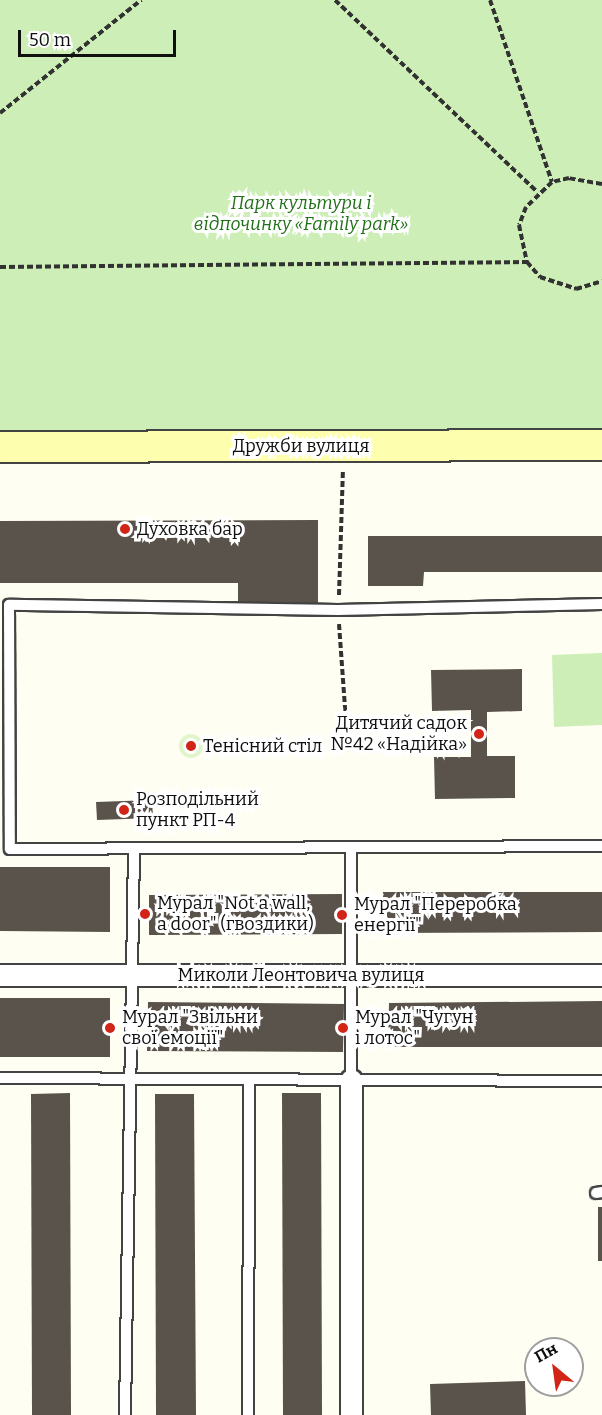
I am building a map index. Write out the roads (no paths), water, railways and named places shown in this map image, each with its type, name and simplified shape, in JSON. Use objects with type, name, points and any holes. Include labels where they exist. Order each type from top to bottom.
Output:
[{"type":"street","name":"Дружби вулиця","points":[[0,447],[602,445]]},
{"type":"street","name":"Миколи Леонтовича вулиця","points":[[0,975],[602,975]]},
{"type":"street","points":[[351,1080],[351,1415]]},
{"type":"lane","points":[[602,603],[338,610],[9,605],[10,849],[602,846]]},
{"type":"lane","points":[[351,848],[351,1080]]},
{"type":"lane","points":[[125,1415],[134,849]]},
{"type":"lane","points":[[0,1078],[602,1081]]},
{"type":"lane","points":[[248,1415],[249,1079]]},
{"type":"place","name":"Духовка бар","points":[[125,529]]},
{"type":"place","name":"Дитячий садок №42 «Надійка»","points":[[479,734]]},
{"type":"place","name":"Тенісний стіл","points":[[191,746]]},
{"type":"place","name":"Розподільний пункт РП-4","points":[[124,810]]},
{"type":"place","name":"Мурал \"Not a wall, a door\" (гвоздики)","points":[[145,914]]},
{"type":"place","name":"Мурал \"Переробка енергії\"","points":[[342,915]]},
{"type":"place","name":"Мурал \"Звільни свої емоції\"","points":[[110,1028]]},
{"type":"place","name":"Мурал \"Чугун і лотос\"","points":[[343,1028]]},
{"type":"park label","name":"Парк культури і відпочинку «Family park»","points":[[301,214]]}]
